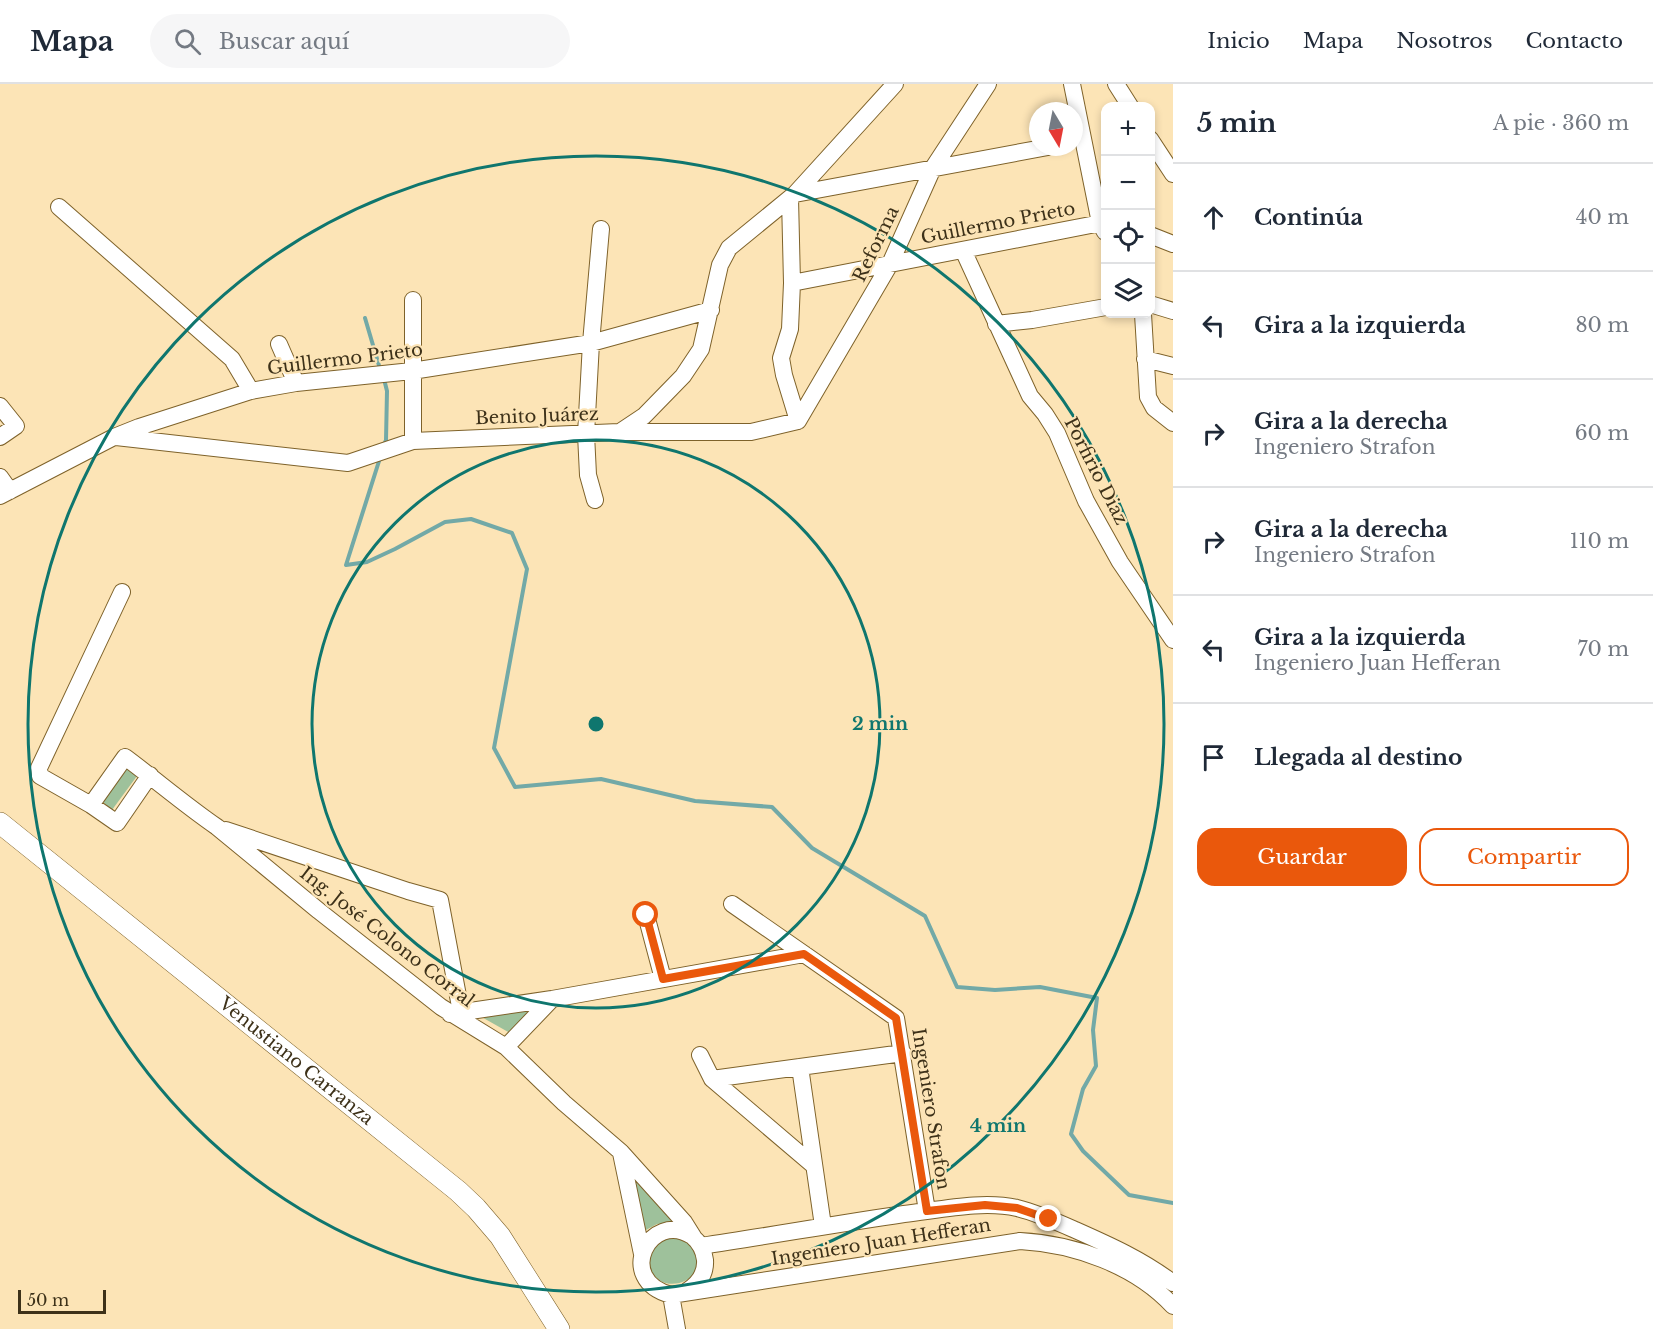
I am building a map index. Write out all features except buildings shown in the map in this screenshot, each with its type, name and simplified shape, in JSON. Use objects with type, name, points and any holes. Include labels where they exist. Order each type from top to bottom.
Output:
[{"type":"main road","name":"Venustiano Carranza","points":[[0,823],[458,1191],[500,1236],[558,1329]]},
{"type":"street","name":"Benito Juárez","points":[[114,437],[348,463],[413,441],[619,432],[644,416],[683,376],[701,349],[720,265],[729,248],[793,196],[895,84]]},
{"type":"street","name":"Reforma","points":[[798,421],[890,264],[933,168],[988,84]]},
{"type":"street","points":[[1072,84],[1074,102]]},
{"type":"street","points":[[1116,84],[1127,102]]},
{"type":"street","points":[[1155,147],[1173,174]]},
{"type":"street","points":[[619,432],[751,432],[798,421],[781,358],[790,329],[793,196],[1029,150]]},
{"type":"street","points":[[1083,156],[1101,216]]},
{"type":"street","points":[[59,207],[232,359],[250,391]]},
{"type":"street","name":"Guillermo Prieto","points":[[792,283],[1101,227]]},
{"type":"street","points":[[595,500],[588,475],[586,434],[601,229]]},
{"type":"street","points":[[1155,237],[1173,244]]},
{"type":"street","name":"Porfirio Diaz","points":[[963,250],[1030,396],[1057,433],[1086,501],[1120,562],[1173,640]]},
{"type":"street","points":[[413,300],[413,441]]},
{"type":"street","points":[[1155,306],[1173,311]]},
{"type":"street","points":[[996,324],[1101,309]]},
{"type":"street","name":"Guillermo Prieto","points":[[3,488],[139,427],[250,391],[296,383],[412,371],[591,343],[711,310]]},
{"type":"street","points":[[1143,318],[1148,397],[1154,408],[1173,423]]},
{"type":"street","points":[[279,344],[296,383]]},
{"type":"street","points":[[1145,359],[1173,366]]},
{"type":"street","points":[[0,406],[16,426],[0,437]]},
{"type":"street","points":[[122,592],[39,768],[40,776],[91,805],[117,824],[150,775]]},
{"type":"street","name":"Ing. José Colono Corral","points":[[91,805],[125,757],[150,775],[319,911],[456,1013],[506,1047],[564,1103],[621,1152],[684,1222],[697,1242]]},
{"type":"street","points":[[217,827],[440,900],[456,1013],[552,999],[804,954]]},
{"type":"street","name":"Ingeniero Strafon","points":[[732,904],[896,1018],[927,1211]]},
{"type":"street","points":[[646,915],[663,979]]},
{"type":"street","points":[[506,1047],[552,999]]},
{"type":"street","points":[[712,1079],[903,1053]]},
{"type":"street","points":[[700,1054],[712,1079],[813,1166]]},
{"type":"street","points":[[800,1067],[823,1226]]},
{"type":"street","points":[[621,1152],[642,1254],[642,1270],[650,1284],[656,1289],[679,1293],[697,1283],[704,1272],[705,1258],[697,1242],[685,1233],[662,1232],[650,1241],[642,1254]]},
{"type":"street","name":"Ingeniero Juan Hefferan","points":[[697,1242],[985,1205],[1017,1208],[1049,1219],[1134,1257],[1173,1283]]},
{"type":"street","name":"Ingeniero Juan Hefferan","points":[[679,1293],[1020,1241],[1044,1242],[1070,1247],[1096,1257],[1145,1282],[1173,1306]]},
{"type":"street","points":[[676,1329],[679,1293]]},
{"type":"green space","points":[[125,768],[137,776],[112,810],[102,801]]},
{"type":"green space","points":[[536,1006],[510,1033],[478,1015]]},
{"type":"green space","points":[[633,1179],[676,1220],[675,1222],[657,1224],[644,1230]]},
{"type":"green space","points":[[670,1235],[688,1240],[697,1256],[697,1266],[686,1280],[669,1284],[660,1281],[653,1274],[649,1264],[652,1248]]},
{"type":"waterway","points":[[365,318],[380,369]]},
{"type":"waterway","points":[[384,379],[387,391],[384,445]]},
{"type":"waterway","points":[[380,458],[346,565],[367,562],[445,522],[471,519],[512,533],[527,569],[494,748],[515,787],[601,779],[695,801],[772,807],[812,848],[925,916],[957,987],[995,990],[1040,987],[1097,998],[1093,1030],[1096,1066],[1083,1089],[1071,1134],[1083,1151],[1129,1195],[1173,1203]]},
{"type":"route","points":[[646,915],[663,979],[804,954],[896,1018],[927,1211],[985,1205],[1017,1208],[1049,1219]]}]
